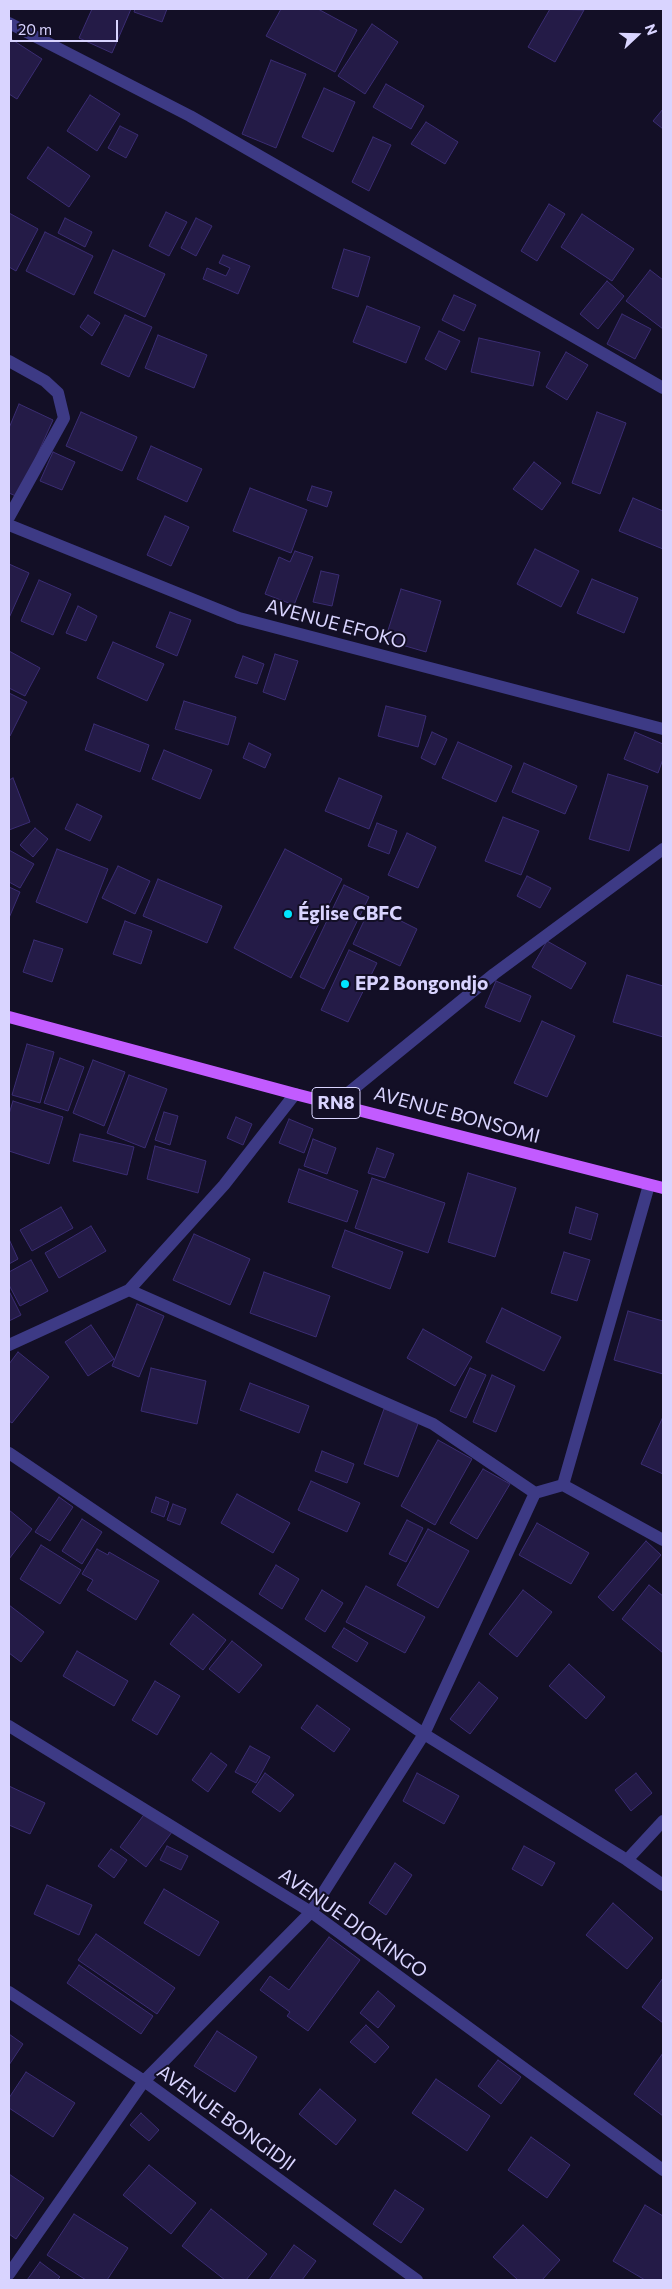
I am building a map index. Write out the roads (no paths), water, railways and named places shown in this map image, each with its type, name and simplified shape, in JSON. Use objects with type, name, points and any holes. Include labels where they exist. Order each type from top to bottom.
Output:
[{"type":"main road","name":"AVENUE BONSOMI","points":[[9,1017],[295,1094],[663,1188]]},
{"type":"street","points":[[9,23],[190,116],[663,388]]},
{"type":"street","points":[[9,361],[46,381],[58,393],[64,418],[9,517]]},
{"type":"street","name":"AVENUE EFOKO","points":[[9,525],[239,618],[663,729]]},
{"type":"street","points":[[336,1103],[494,974],[663,849]]},
{"type":"street","points":[[9,1344],[129,1290],[224,1185],[295,1094]]},
{"type":"street","points":[[563,1485],[649,1185]]},
{"type":"street","points":[[129,1290],[433,1424],[535,1493]]},
{"type":"street","points":[[9,1453],[424,1734],[627,1860],[663,1885]]},
{"type":"street","points":[[9,2274],[144,2081],[311,1912],[424,1734],[535,1493],[563,1485],[663,1540]]},
{"type":"street","name":"AVENUE DJOKINGO","points":[[9,1726],[311,1912],[663,2170]]},
{"type":"street","points":[[627,1860],[663,1821]]},
{"type":"street","name":"AVENUE BONGIDJI","points":[[9,1992],[144,2081],[417,2280]]},
{"type":"place","name":"Église CBFC","points":[[288,914]]},
{"type":"place","name":"EP2 Bongondjo","points":[[345,984]]}]
